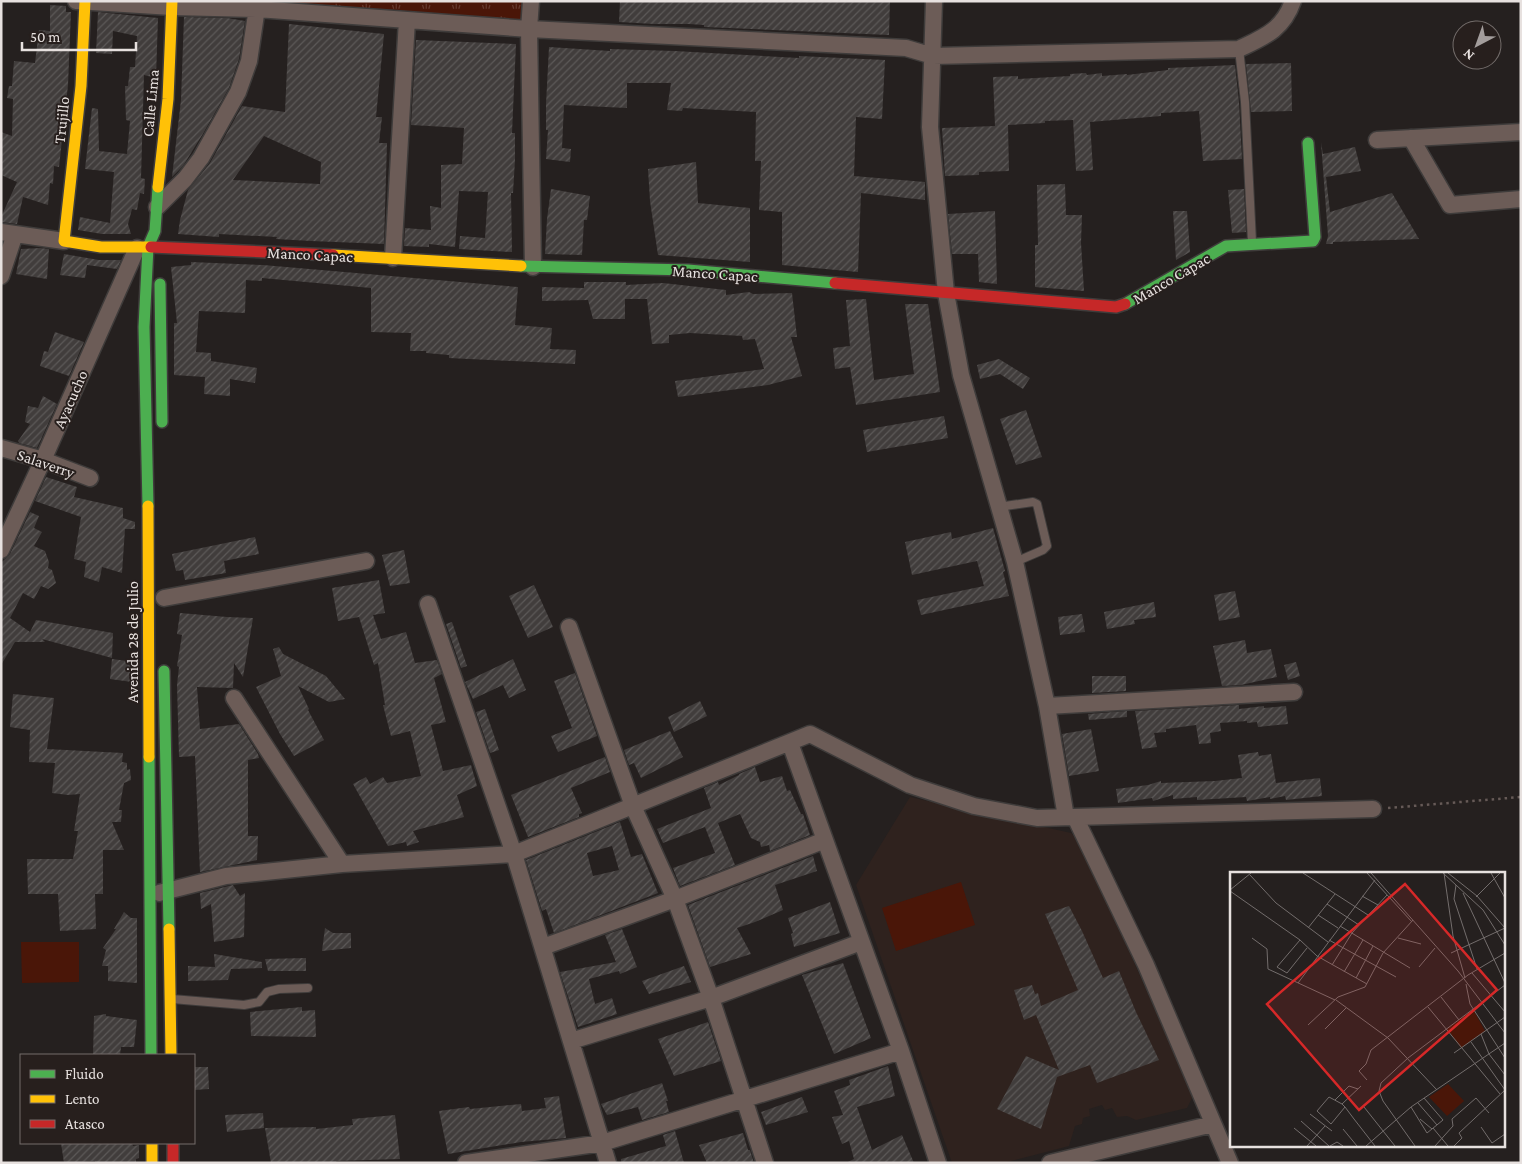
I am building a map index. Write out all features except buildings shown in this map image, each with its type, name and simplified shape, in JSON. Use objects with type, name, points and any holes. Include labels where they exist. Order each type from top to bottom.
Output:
[{"type":"street","points":[[531,1],[529,29],[532,267]]},
{"type":"street","points":[[934,1],[934,56],[930,127],[946,293],[960,375],[1015,562],[1071,817],[1146,965],[1230,1163]]},
{"type":"street","points":[[82,2],[258,5],[407,20],[529,29],[906,48],[934,56],[1239,49],[1269,35],[1278,26],[1293,1]]},
{"type":"street","name":"Trujillo","points":[[64,241],[81,86],[82,2]]},
{"type":"street","name":"Calle Lima","points":[[157,207],[168,99],[172,4]]},
{"type":"street","points":[[157,207],[185,179],[201,158],[238,92],[249,62],[258,5]]},
{"type":"street","points":[[393,258],[407,20]]},
{"type":"street","points":[[1377,140],[1521,132]]},
{"type":"street","points":[[1411,138],[1450,205],[1521,199]]},
{"type":"street","name":"Manco Capac","points":[[8,233],[101,247],[151,250],[393,258],[532,267],[688,270],[1116,307],[1126,304],[1226,246],[1315,240],[1308,143]]},
{"type":"street","name":"Avenida 28 de Julio","points":[[151,1054],[148,494],[144,328],[157,207]]},
{"type":"street","points":[[1,276],[8,233]]},
{"type":"street","name":"Ayacucho","points":[[1,550],[43,460],[151,250]]},
{"type":"street","points":[[160,277],[162,435]]},
{"type":"street","name":"Salaverry","points":[[1,448],[43,460],[90,478]]},
{"type":"street","points":[[148,494],[163,495]]},
{"type":"street","points":[[164,598],[366,561]]},
{"type":"street","points":[[428,604],[514,854],[608,1163]]},
{"type":"street","points":[[569,627],[633,806],[675,898],[711,998],[764,1163]]},
{"type":"street","name":"Avenida 28 de Julio","points":[[149,672],[164,667],[171,1054]]},
{"type":"street","points":[[1047,706],[1294,692]]},
{"type":"street","points":[[234,698],[342,864]]},
{"type":"street","points":[[150,894],[168,892],[226,876],[342,864],[514,854],[810,734],[910,785],[974,806],[1037,818],[1373,809]]},
{"type":"street","points":[[790,742],[901,1051],[938,1163]]},
{"type":"street","points":[[543,947],[825,840]]},
{"type":"street","points":[[572,1042],[711,998],[861,942]]},
{"type":"street","points":[[466,1163],[516,1159],[602,1143],[901,1051]]},
{"type":"street","points":[[1050,1163],[1213,1124]]},
{"type":"street","points":[[152,1144],[152,1163]]},
{"type":"street","points":[[173,1144],[173,1163]]},
{"type":"lane","points":[[1239,49],[1245,102],[1252,244]]},
{"type":"lane","points":[[998,507],[1033,502],[1037,504],[1047,546],[1043,550],[1015,562]]},
{"type":"lane","points":[[170,999],[244,1004],[259,1002],[267,992],[308,988]]},
{"type":"path","points":[[1373,809],[1521,798]]},
{"type":"shaded area","points":[[910,797],[1071,833],[1082,844],[1193,1096],[1187,1108],[1136,1120],[1127,1116],[1117,1117],[1112,1108],[1105,1110],[1102,1105],[1089,1109],[1090,1116],[1083,1118],[1082,1124],[1075,1126],[1069,1146],[1003,1163],[952,1163],[856,885]]},
{"type":"green space","points":[[258,1],[531,1],[529,29]]},
{"type":"green space","points":[[961,882],[975,925],[896,951],[882,908]]},
{"type":"green space","points":[[21,942],[79,942],[79,982],[22,983]]},
{"type":"traffic: fast","points":[[1125,304],[1226,246],[1313,241],[1315,237],[1308,143]]},
{"type":"traffic: fast","points":[[148,506],[144,327],[148,247],[155,231],[158,187]]},
{"type":"traffic: fast","points":[[521,266],[688,270],[835,283]]},
{"type":"traffic: fast","points":[[160,284],[162,422]]},
{"type":"traffic: fast","points":[[164,671],[169,929]]},
{"type":"traffic: fast","points":[[149,757],[151,1054]]},
{"type":"traffic: slow","points":[[85,1],[81,86],[64,241],[101,247],[151,247]]},
{"type":"traffic: slow","points":[[158,187],[168,99],[172,1]]},
{"type":"traffic: slow","points":[[333,255],[521,266]]},
{"type":"traffic: slow","points":[[148,506],[149,757]]},
{"type":"traffic: slow","points":[[169,929],[171,1054]]},
{"type":"traffic: slow","points":[[152,1144],[152,1163]]},
{"type":"traffic: jam","points":[[151,247],[333,255]]},
{"type":"traffic: jam","points":[[835,283],[1116,307],[1125,304]]},
{"type":"traffic: jam","points":[[173,1144],[173,1163]]}]
